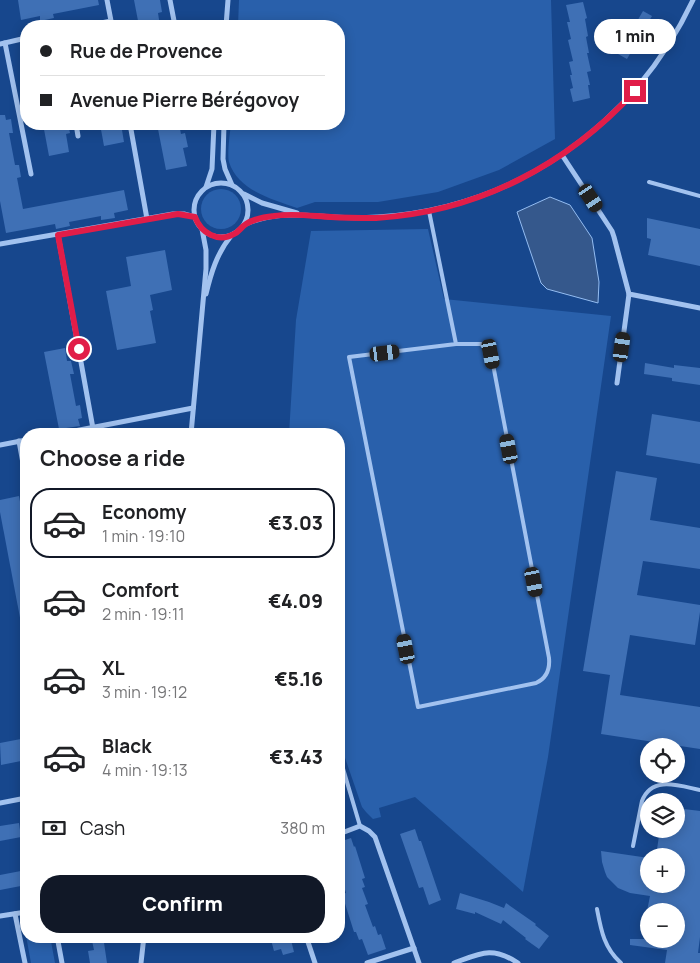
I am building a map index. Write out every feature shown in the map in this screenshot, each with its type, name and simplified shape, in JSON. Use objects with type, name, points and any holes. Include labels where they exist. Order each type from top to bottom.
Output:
[{"type":"street","points":[[107,0],[110,20]]},
{"type":"street","points":[[170,0],[174,20]]},
{"type":"street","points":[[226,20],[228,0]]},
{"type":"street","points":[[244,225],[257,219],[275,216],[308,215],[371,218],[402,215],[429,211],[503,188],[562,155],[597,128],[635,91],[667,48],[693,0]]},
{"type":"street","points":[[20,39],[3,43],[20,123]]},
{"type":"street","points":[[22,130],[31,174]]},
{"type":"street","points":[[77,130],[78,136]]},
{"type":"street","points":[[131,130],[147,219]]},
{"type":"street","points":[[206,187],[212,169],[214,130]]},
{"type":"street","points":[[224,130],[223,159],[225,169],[233,185]]},
{"type":"street","points":[[562,155],[612,231],[629,294],[617,383]]},
{"type":"street","points":[[231,236],[223,237],[208,234],[198,223],[195,217],[195,202],[206,187],[217,183],[233,185],[244,194],[262,203],[308,215]]},
{"type":"street","points":[[202,309],[217,258],[225,243],[244,225],[248,218],[247,201],[244,194]]},
{"type":"street","points":[[0,244],[178,214],[195,217]]},
{"type":"street","points":[[192,428],[206,258],[202,229]]},
{"type":"street","points":[[58,235],[93,427]]},
{"type":"street","points":[[629,294],[700,308]]},
{"type":"street","points":[[88,428],[194,408]]},
{"type":"street","points":[[0,445],[19,441],[20,447]]},
{"type":"street","points":[[0,803],[20,799]]},
{"type":"street","points":[[345,832],[360,826],[375,837],[419,963]]},
{"type":"street","points":[[0,916],[20,913]]},
{"type":"street","points":[[15,914],[20,938]]},
{"type":"street","points":[[21,943],[25,963]]},
{"type":"street","points":[[58,943],[62,963]]},
{"type":"street","points":[[141,963],[143,943]]},
{"type":"street","points":[[308,943],[315,963]]},
{"type":"street","points":[[367,963],[414,948]]},
{"type":"street","points":[[454,963],[488,952],[499,954],[518,963]]},
{"type":"lane","points":[[648,182],[700,196]]},
{"type":"lane","points":[[429,211],[456,344]]},
{"type":"lane","points":[[456,344],[481,344],[491,354],[549,658],[549,668],[544,678],[536,683],[418,707],[349,357],[456,344]]},
{"type":"lane","points":[[345,775],[360,826]]},
{"type":"lane","points":[[633,846],[642,801],[650,789],[662,784],[700,790]]},
{"type":"lane","points":[[597,909],[605,942],[611,953],[620,963]]},
{"type":"shaded area","points":[[239,0],[551,0],[555,139],[499,170],[438,192],[378,202],[315,202],[297,208],[267,197],[248,187],[234,172],[228,159],[230,130],[345,130],[345,20],[238,20]]},
{"type":"shaded area","points":[[221,189],[232,192],[238,198],[241,209],[238,220],[232,226],[221,229],[210,226],[204,220],[201,209],[204,198],[210,192]]},
{"type":"shaded area","points":[[550,197],[570,205],[592,238],[599,282],[598,303],[547,289],[541,283],[517,212]]},
{"type":"shaded area","points":[[428,229],[444,299],[611,316],[548,757],[523,892],[415,797],[379,808],[381,817],[373,819],[362,807],[345,758],[345,428],[289,428],[296,320],[311,231]]},
{"type":"shaded area","points":[[27,943],[51,943],[55,963],[31,963]]},
{"type":"building","points":[[18,0],[98,0],[99,5],[53,14],[54,18],[40,20],[40,16],[21,20]]},
{"type":"building","points":[[134,0],[160,0],[162,12],[158,13],[159,20],[138,20]]},
{"type":"building","points":[[583,2],[587,18],[585,19],[588,36],[586,37],[589,53],[587,53],[591,71],[587,72],[590,98],[573,102],[570,89],[573,88],[570,75],[572,75],[569,62],[573,61],[568,40],[571,39],[566,5]]},
{"type":"building","points":[[643,11],[652,16],[627,59],[618,54]]},
{"type":"building","points":[[0,115],[5,115],[6,120],[11,119],[13,133],[9,133],[15,165],[19,165],[21,177],[17,178],[23,209],[124,190],[128,210],[114,213],[115,218],[101,220],[101,216],[69,222],[70,226],[56,229],[55,224],[6,233],[0,201]]},
{"type":"building","points":[[44,130],[69,130],[70,133],[66,134],[69,152],[49,156]]},
{"type":"building","points":[[101,130],[122,130],[124,142],[104,146]]},
{"type":"building","points":[[158,130],[180,130],[181,134],[185,133],[188,147],[183,148],[187,166],[166,170]]},
{"type":"building","points":[[647,218],[700,229],[700,266],[648,255],[651,239],[647,238]]},
{"type":"building","points":[[165,250],[172,290],[150,295],[153,310],[150,311],[156,343],[117,350],[106,291],[131,286],[126,257]]},
{"type":"building","points":[[65,348],[67,361],[71,361],[74,374],[70,374],[76,406],[80,405],[82,418],[78,419],[80,426],[59,428],[44,352]]},
{"type":"building","points":[[645,363],[674,368],[674,365],[700,368],[700,385],[644,374]]},
{"type":"building","points":[[652,414],[700,422],[700,464],[646,455]]},
{"type":"building","points":[[616,471],[657,478],[650,520],[700,528],[700,569],[643,561],[637,595],[700,605],[695,645],[630,635],[620,695],[700,707],[700,749],[685,747],[685,738],[640,738],[640,740],[601,734],[610,675],[583,671]]},
{"type":"building","points":[[19,496],[20,502],[20,618],[0,512],[0,500]]},
{"type":"building","points":[[20,739],[20,761],[1,765],[0,743]]},
{"type":"building","points":[[685,809],[700,811],[700,937],[698,953],[700,953],[700,963],[665,963],[667,950],[652,948],[685,948],[685,903],[649,903],[650,896],[630,893],[618,888],[607,877],[601,851],[640,857],[640,893],[685,893],[685,848],[657,848],[659,838],[685,838]]},
{"type":"building","points":[[19,823],[20,837],[0,841],[0,826]]},
{"type":"building","points":[[415,829],[419,841],[421,841],[441,900],[429,905],[423,887],[419,888],[400,834]]},
{"type":"building","points":[[351,838],[355,846],[365,878],[362,879],[365,887],[362,888],[368,904],[365,905],[373,927],[375,926],[378,935],[381,934],[386,949],[368,955],[362,939],[359,940],[356,932],[354,932],[345,904],[345,840]]},
{"type":"building","points":[[20,871],[20,886],[0,890],[0,875]]},
{"type":"building","points":[[460,893],[504,908],[506,903],[536,924],[549,936],[539,949],[503,920],[501,924],[475,912],[475,914],[456,909]]},
{"type":"building","points":[[630,939],[640,939],[640,946],[630,945]]},
{"type":"building","points":[[92,943],[104,943],[107,963],[90,963],[88,951],[94,950]]},
{"type":"building","points":[[272,943],[292,943],[294,952],[283,955],[281,949],[274,951]]},
{"type":"route","points":[[79,349],[58,235],[184,214],[195,217],[208,234],[223,237],[235,234],[244,225],[257,219],[275,216],[308,215],[377,218],[414,214],[444,207],[503,188],[536,171],[575,146],[597,128],[635,91]]}]
